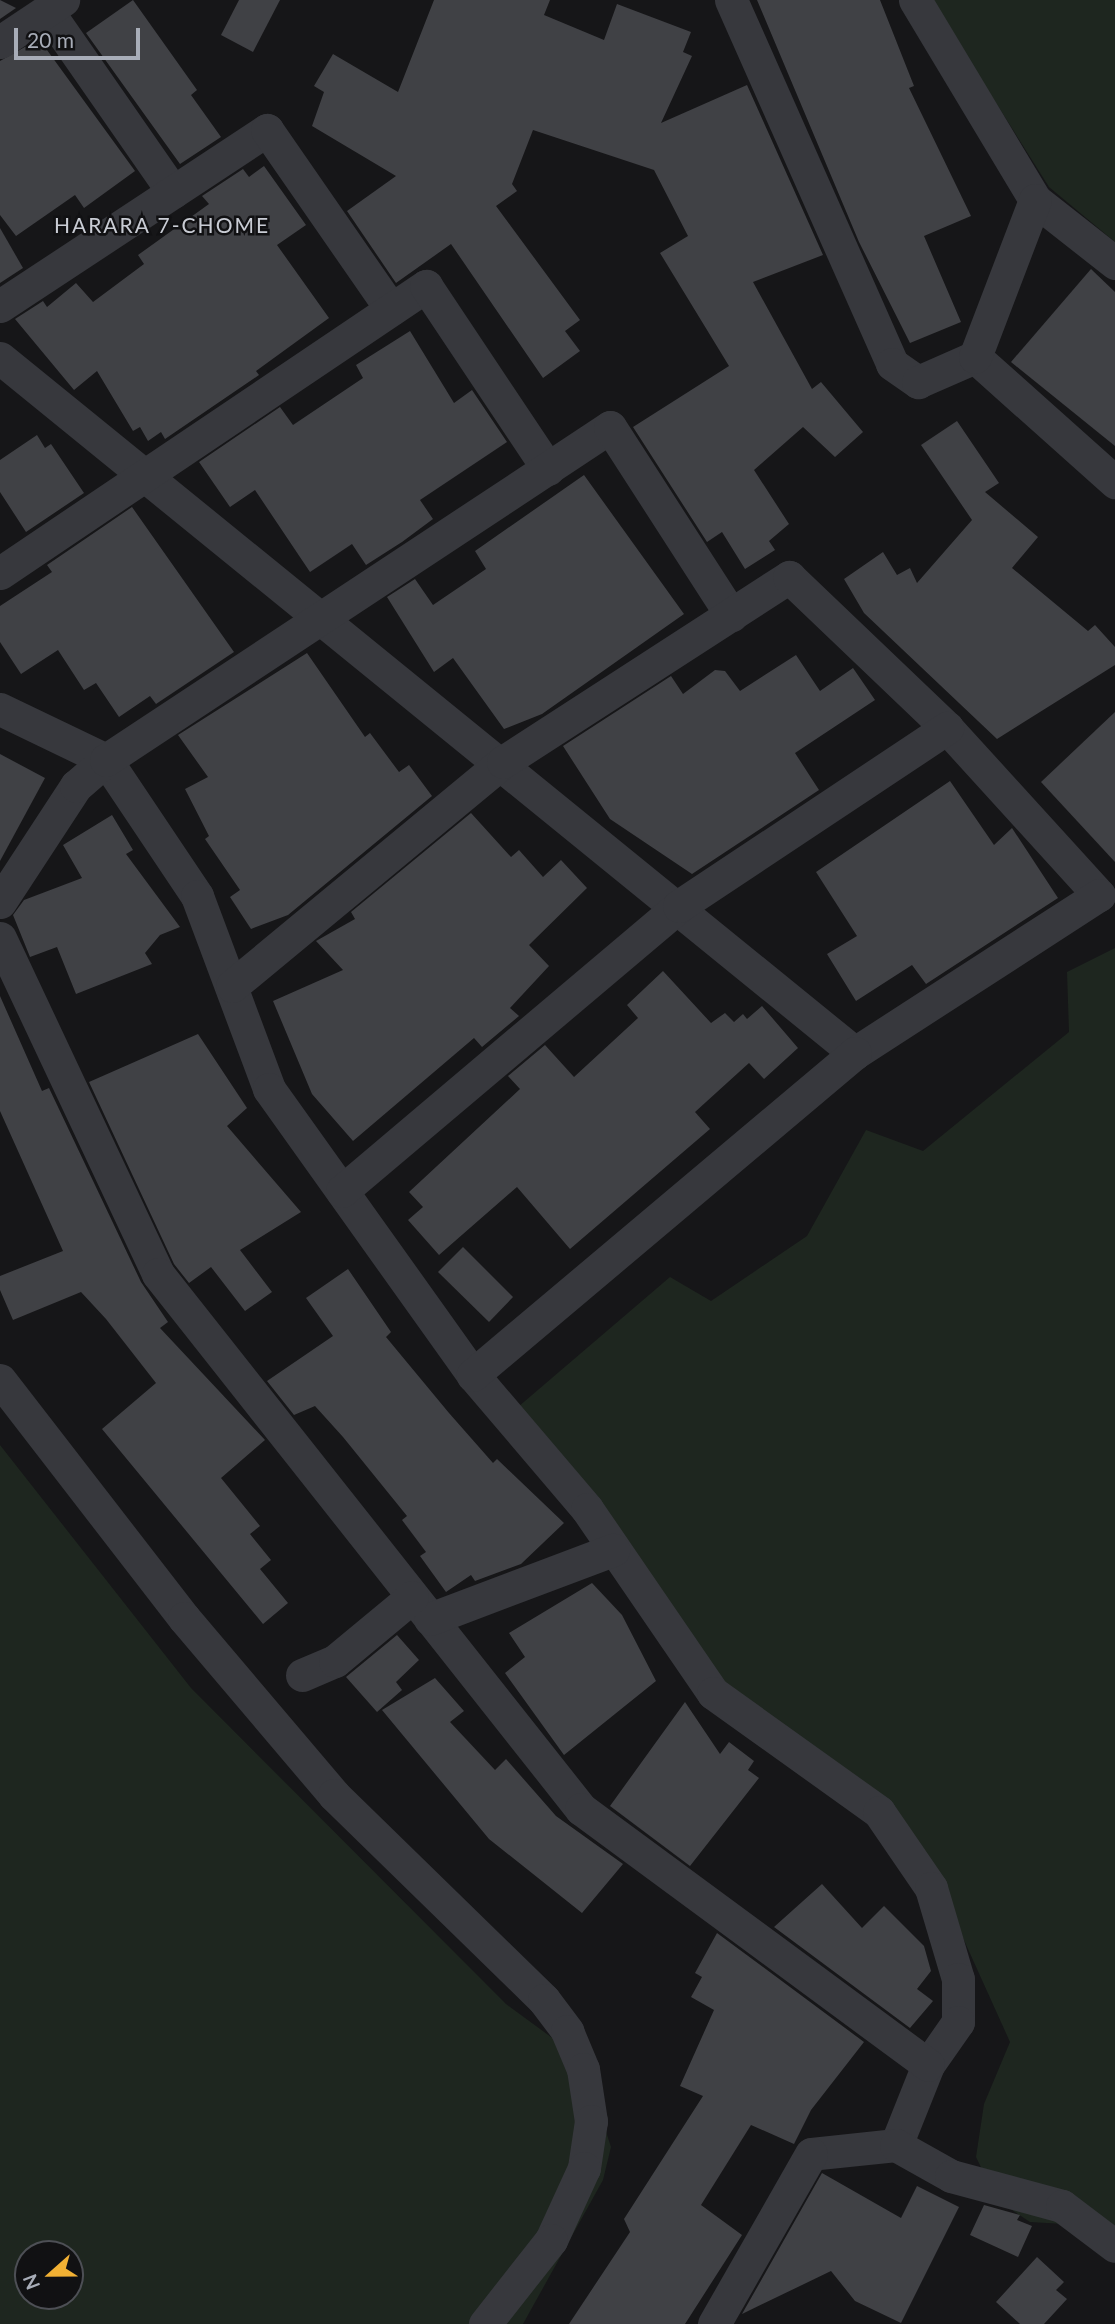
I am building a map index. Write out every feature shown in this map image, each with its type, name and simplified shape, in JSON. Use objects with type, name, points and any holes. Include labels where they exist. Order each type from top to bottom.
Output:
[{"type":"street","points":[[731,0],[892,364],[918,382],[975,357],[1035,200]]},
{"type":"street","points":[[915,0],[1035,200],[1115,263]]},
{"type":"street","points":[[4,29],[55,6],[173,192]]},
{"type":"street","points":[[0,306],[267,130],[391,309]]},
{"type":"street","points":[[0,573],[426,286],[548,469]]},
{"type":"street","points":[[975,357],[1115,482]]},
{"type":"street","points":[[0,358],[503,762],[855,1053]]},
{"type":"street","points":[[0,902],[76,786],[106,760],[610,427],[731,615]]},
{"type":"street","points":[[232,986],[503,762],[789,577],[947,728],[1099,895],[855,1053],[473,1375]]},
{"type":"street","points":[[0,709],[106,760],[197,896],[269,1089],[473,1375],[587,1509],[713,1693],[879,1812],[931,1888],[958,1979],[958,2022],[928,2065],[896,2144]]},
{"type":"street","points":[[342,1191],[679,906],[947,728]]},
{"type":"street","points":[[0,938],[158,1274],[581,1809],[928,2065]]},
{"type":"street","points":[[0,1380],[184,1618],[334,1795],[544,2000],[567,2031],[583,2069],[591,2121],[584,2168],[551,2240],[485,2324]]},
{"type":"street","points":[[302,1675],[335,1661],[421,1608],[613,1550]]},
{"type":"street","points":[[714,2324],[811,2154],[896,2144],[951,2176],[1062,2206],[1115,2246]]},
{"type":"shaded area","points":[[931,0],[1115,0],[1115,242],[1049,187]]},
{"type":"shaded area","points":[[1115,948],[1115,2238],[1081,2225],[1030,2222],[997,2200],[976,2157],[984,2104],[1010,2042],[940,1887],[724,1686],[518,1407],[670,1277],[711,1301],[807,1236],[866,1130],[923,1151],[1069,1032],[1067,972]]},
{"type":"shaded area","points":[[0,1445],[191,1688],[506,2004],[566,2048],[595,2098],[611,2147],[603,2180],[523,2324],[0,2324]]},
{"type":"building","points":[[0,0],[16,8],[0,19]]},
{"type":"building","points":[[133,0],[197,90],[191,95],[221,137],[180,164],[86,33]]},
{"type":"building","points":[[239,0],[280,0],[253,52],[221,35]]},
{"type":"building","points":[[434,0],[550,0],[544,15],[604,40],[617,4],[691,32],[683,52],[692,56],[661,123],[747,85],[823,255],[753,282],[812,389],[821,382],[863,432],[835,457],[803,427],[754,470],[789,524],[769,541],[775,550],[745,569],[722,532],[707,542],[633,427],[729,366],[660,253],[688,236],[654,170],[533,130],[512,184],[517,191],[496,206],[580,320],[565,331],[580,351],[543,378],[451,244],[396,283],[347,211],[396,176],[312,126],[324,92],[314,86],[333,54],[398,92]]},
{"type":"building","points":[[757,0],[880,0],[914,86],[909,88],[971,216],[924,236],[961,322],[910,343],[859,242]]},
{"type":"building","points":[[39,39],[135,171],[84,208],[75,195],[16,236],[0,215],[0,61]]},
{"type":"building","points":[[264,166],[306,225],[277,245],[329,318],[256,371],[259,375],[165,439],[161,432],[148,441],[140,427],[133,431],[97,371],[74,390],[15,319],[43,301],[47,307],[76,283],[93,302],[144,264],[138,255],[209,204],[202,196],[243,169],[249,177]]},
{"type":"building","points":[[0,228],[23,268],[0,283]]},
{"type":"building","points":[[1091,269],[1115,292],[1115,446],[1011,362]]},
{"type":"building","points":[[410,331],[454,403],[472,390],[507,442],[420,500],[433,519],[402,542],[366,565],[352,544],[310,572],[255,490],[230,507],[199,462],[280,407],[293,425],[363,378],[356,365]]},
{"type":"building","points":[[957,421],[999,483],[985,492],[1038,537],[1012,568],[1088,631],[1095,625],[1115,647],[1115,665],[997,739],[864,613],[844,579],[883,552],[897,575],[910,568],[917,583],[972,520],[921,445]]},
{"type":"building","points":[[37,435],[45,448],[51,444],[84,493],[26,532],[0,492],[0,460]]},
{"type":"building","points":[[584,475],[684,614],[542,714],[504,729],[453,658],[434,672],[387,597],[415,579],[433,605],[486,569],[475,551]]},
{"type":"building","points":[[132,507],[234,652],[156,704],[150,696],[119,717],[96,683],[84,690],[58,650],[21,674],[0,642],[0,606],[52,572],[47,565]]},
{"type":"building","points":[[307,653],[365,737],[370,733],[399,772],[409,765],[432,796],[288,915],[251,929],[230,897],[240,890],[205,839],[209,836],[185,789],[208,777],[178,735]]},
{"type":"building","points":[[796,655],[820,691],[853,668],[875,700],[795,753],[819,790],[692,874],[610,819],[563,746],[671,676],[683,694],[715,670],[725,671],[740,691]]},
{"type":"building","points":[[1115,712],[1115,862],[1041,782]]},
{"type":"building","points":[[0,754],[45,778],[0,861]]},
{"type":"building","points":[[950,781],[994,845],[1012,828],[1058,898],[926,984],[912,965],[856,1001],[827,954],[857,936],[816,872]]},
{"type":"building","points":[[471,813],[511,857],[519,850],[543,877],[561,860],[587,888],[529,945],[549,966],[510,1008],[519,1016],[482,1047],[474,1038],[353,1141],[312,1094],[273,1001],[343,970],[316,941],[355,919],[351,912]]},
{"type":"building","points":[[112,815],[133,850],[126,854],[180,927],[160,935],[145,953],[152,964],[76,994],[57,947],[30,957],[13,915],[24,900],[82,878],[63,845]]},
{"type":"building","points":[[663,971],[711,1023],[725,1013],[734,1022],[743,1014],[747,1019],[762,1006],[798,1048],[764,1079],[749,1063],[695,1112],[710,1129],[570,1249],[517,1187],[439,1255],[408,1220],[423,1207],[409,1192],[520,1089],[508,1076],[545,1045],[574,1077],[638,1018],[627,1005]]},
{"type":"building","points":[[0,996],[42,1091],[49,1088],[141,1282],[168,1322],[160,1328],[265,1440],[221,1478],[260,1526],[250,1534],[271,1560],[260,1569],[288,1603],[263,1624],[102,1429],[156,1383],[106,1319],[81,1292],[13,1320],[0,1290],[0,1276],[63,1251],[0,1111]]},
{"type":"building","points":[[198,1034],[247,1108],[227,1126],[301,1212],[240,1250],[272,1292],[245,1311],[211,1267],[189,1283],[174,1264],[89,1082]]},
{"type":"building","points":[[463,1247],[513,1297],[489,1322],[438,1272]]},
{"type":"building","points":[[348,1269],[391,1332],[386,1337],[449,1413],[493,1463],[497,1459],[564,1523],[521,1564],[475,1581],[471,1575],[446,1592],[420,1556],[426,1552],[402,1520],[407,1516],[343,1437],[315,1406],[294,1415],[267,1381],[333,1336],[306,1298]]},
{"type":"building","points":[[592,1583],[622,1615],[656,1681],[564,1755],[505,1673],[525,1657],[509,1633]]},
{"type":"building","points":[[397,1635],[419,1660],[396,1682],[402,1690],[377,1712],[346,1677]]},
{"type":"building","points":[[435,1678],[464,1711],[450,1722],[495,1770],[506,1759],[556,1816],[623,1864],[582,1913],[489,1839],[382,1710]]},
{"type":"building","points":[[685,1702],[720,1754],[729,1742],[754,1761],[748,1770],[759,1778],[690,1866],[610,1806]]},
{"type":"building","points":[[822,1884],[862,1928],[884,1906],[924,1946],[931,1971],[917,1989],[933,2001],[910,2028],[774,1927]]},
{"type":"building","points":[[717,1933],[864,2042],[811,2110],[794,2144],[751,2125],[701,2205],[742,2235],[685,2324],[569,2324],[630,2232],[624,2219],[703,2096],[680,2086],[714,2010],[691,1997],[702,1977],[695,1973]]},
{"type":"building","points":[[822,2173],[901,2218],[917,2186],[959,2207],[901,2323],[855,2301],[831,2271],[742,2314]]},
{"type":"building","points":[[984,2205],[1020,2215],[1017,2220],[1032,2226],[1018,2257],[970,2235]]},
{"type":"building","points":[[1037,2257],[1064,2282],[1056,2290],[1067,2299],[1044,2324],[1020,2324],[996,2302]]},
{"type":"district","name":"HARARA 7-CHOME","points":[[162,225]]}]
